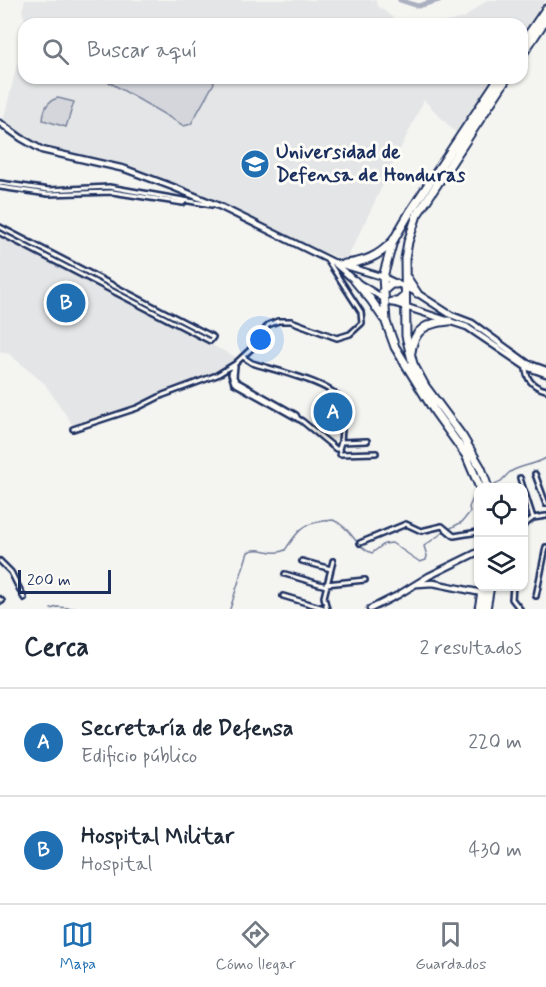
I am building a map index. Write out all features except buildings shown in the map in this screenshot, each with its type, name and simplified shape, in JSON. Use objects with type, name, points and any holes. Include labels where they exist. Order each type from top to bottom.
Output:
[{"type":"highway","points":[[528,36],[545,13]]},
{"type":"highway","points":[[528,44],[545,13]]},
{"type":"highway","points":[[345,264],[369,259],[381,253],[393,241],[496,84]]},
{"type":"highway","points":[[486,483],[481,468],[462,436],[425,386],[411,357],[406,336],[405,272],[408,242],[417,215],[503,84]]},
{"type":"highway","points":[[393,241],[383,277],[383,295],[386,322],[394,347],[435,412],[466,455],[478,483]]},
{"type":"highway","points":[[405,272],[409,285],[417,294]]},
{"type":"highway","points":[[355,281],[386,322]]},
{"type":"highway","points":[[383,295],[387,287],[396,284]]},
{"type":"highway","points":[[392,302],[398,302],[405,292]]},
{"type":"highway","points":[[411,357],[412,345],[422,328],[434,322],[449,321]]},
{"type":"highway","points":[[480,609],[483,591]]},
{"type":"highway","points":[[486,609],[489,591]]},
{"type":"main road","points":[[0,123],[42,150],[125,170],[179,190],[219,206],[333,262],[383,277],[405,292],[417,294],[472,323],[527,363],[546,372]]},
{"type":"main road","points":[[186,201],[187,194]]},
{"type":"main road","points":[[333,262],[355,281],[392,302],[470,328],[526,367],[546,372]]},
{"type":"main road","points":[[432,316],[427,308],[433,304]]},
{"type":"main road","points":[[370,609],[474,554]]},
{"type":"main road","points":[[429,576],[434,583]]},
{"type":"main road","points":[[412,586],[434,583],[474,589]]},
{"type":"street","points":[[0,185],[48,194],[112,192],[219,206]]},
{"type":"street","points":[[0,227],[212,339],[0,232]]},
{"type":"street","points":[[73,429],[137,408],[163,395],[216,375],[235,364],[268,325],[278,321],[291,321],[337,338],[350,334],[362,323],[361,312],[326,259]]},
{"type":"street","points":[[243,357],[252,363],[309,381],[336,393],[344,404],[340,454],[376,453]]},
{"type":"street","points":[[235,364],[231,374],[234,383],[298,419],[339,449]]},
{"type":"street","points":[[526,367],[527,377],[534,385],[546,390]]},
{"type":"street","points":[[341,442],[367,441]]},
{"type":"street","points":[[535,474],[546,504]]},
{"type":"street","points":[[520,478],[521,483]]},
{"type":"street","points":[[528,504],[533,518]]},
{"type":"street","points":[[528,521],[546,516]]},
{"type":"street","points":[[360,543],[406,524],[421,531],[436,526],[444,527],[454,536],[474,533]]},
{"type":"street","points":[[536,596],[546,547]]},
{"type":"street","points":[[0,561],[11,572],[24,598]]},
{"type":"street","points":[[302,561],[331,569]]},
{"type":"street","points":[[327,609],[324,597],[333,561]]},
{"type":"street","points":[[285,574],[326,585],[364,580]]},
{"type":"street","points":[[512,591],[513,602],[520,609]]},
{"type":"street","points":[[283,596],[327,609]]},
{"type":"shaded area","points":[[25,0],[375,0],[378,6],[393,18],[24,18],[22,11]]},
{"type":"shaded area","points":[[487,0],[545,0],[528,27],[528,18],[464,18]]},
{"type":"shaded area","name":"Universidad de Defensa de Honduras","points":[[17,64],[18,84],[490,84],[457,134],[424,100],[346,261],[283,235],[186,188],[137,170],[44,145],[22,135],[3,122]]},
{"type":"shaded area","points":[[112,84],[213,84],[191,124],[184,126]]},
{"type":"shaded area","points":[[58,98],[74,102],[66,127],[43,120],[47,106]]},
{"type":"shaded area","points":[[0,235],[237,358],[177,390],[74,427],[45,384],[9,354],[0,351]]},
{"type":"waterway","points":[[400,0],[418,6],[439,0]]},
{"type":"waterway","points":[[498,483],[510,472],[546,458]]},
{"type":"waterway","points":[[449,529],[462,522],[470,512],[469,507],[474,496]]},
{"type":"waterway","points":[[230,609],[248,552],[285,550],[295,536],[309,524],[333,520],[344,527],[362,547],[372,553],[384,544],[392,543],[420,562],[426,560],[424,546],[445,531]]},
{"type":"waterway","points":[[51,609],[57,607],[82,609]]},
{"type":"place","name":"Universidad de Defensa de Honduras","points":[[255,164]]},
{"type":"place","name":"Hospital Militar","points":[[66,303]]},
{"type":"place","name":"Secretaría de Defensa","points":[[333,412]]}]
